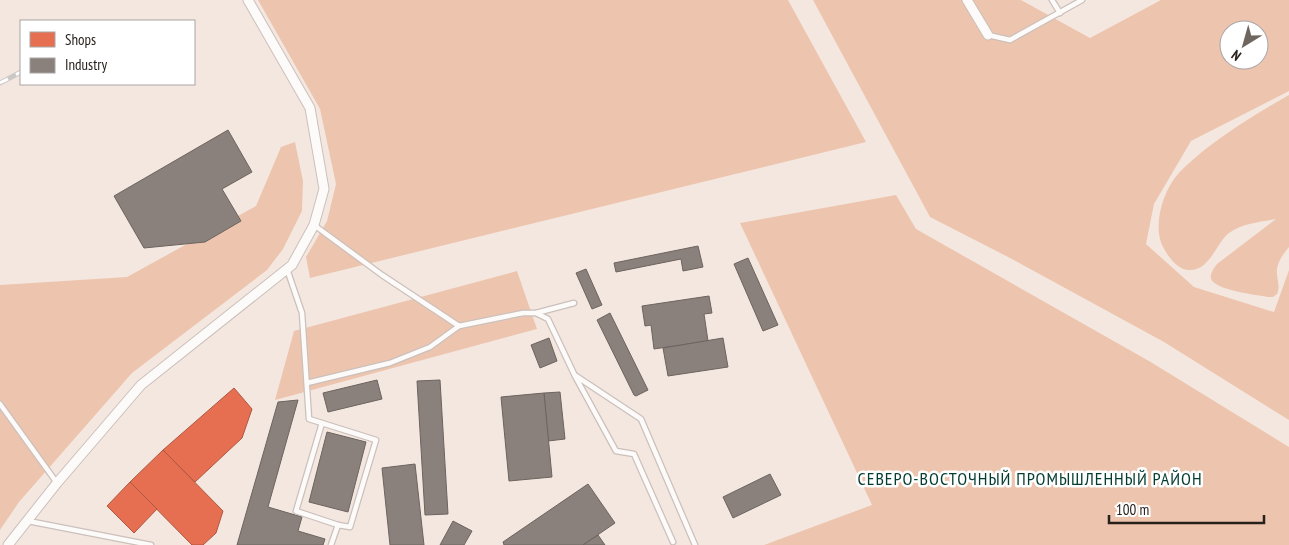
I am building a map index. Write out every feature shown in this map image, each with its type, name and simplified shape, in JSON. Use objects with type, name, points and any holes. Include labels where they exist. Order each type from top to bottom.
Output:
[{"type":"street","points":[[8,545],[57,483],[141,385],[292,265],[314,225],[324,190],[310,108],[248,0]]},
{"type":"street","points":[[967,0],[988,35]]},
{"type":"lane","points":[[1052,0],[1060,13]]},
{"type":"lane","points":[[988,35],[1010,40],[1082,0]]},
{"type":"lane","points":[[314,225],[382,275],[459,326]]},
{"type":"lane","points":[[287,269],[302,313],[310,419],[376,440],[350,527],[296,511],[322,423]]},
{"type":"lane","points":[[307,383],[390,363],[430,347],[459,326],[523,313],[536,313],[574,303]]},
{"type":"lane","points":[[536,313],[548,319],[575,376],[616,451],[634,454],[672,542]]},
{"type":"lane","points":[[575,376],[641,419],[695,545]]},
{"type":"lane","points":[[0,404],[57,483]]},
{"type":"lane","points":[[26,521],[151,545]]},
{"type":"lane","points":[[331,545],[338,525]]},
{"type":"shaded area","points":[[258,0],[788,0],[866,142],[310,278],[306,257],[327,221],[336,184],[320,109]]},
{"type":"shaded area","points":[[813,0],[1021,0],[1090,38],[1161,0],[1289,0],[1289,91],[1191,141],[1154,204],[1146,244],[1194,287],[1274,312],[1289,270],[1289,420],[1164,342],[1010,258],[930,217]]},
{"type":"shaded area","points":[[1289,95],[1289,247],[1278,266],[1279,288],[1277,294],[1273,297],[1268,297],[1228,289],[1214,283],[1211,279],[1217,264],[1276,219],[1252,223],[1234,230],[1224,238],[1212,256],[1202,266],[1189,270],[1180,268],[1164,249],[1159,237],[1161,208],[1173,181],[1187,165],[1213,143],[1245,121]]},
{"type":"shaded area","points":[[295,142],[303,181],[302,211],[283,249],[267,270],[132,373],[19,502],[0,530],[0,285],[127,277],[256,206],[281,147]]},
{"type":"shaded area","points":[[896,195],[916,229],[1149,361],[1289,447],[1289,545],[764,545],[872,505],[740,223]]},
{"type":"shaded area","points":[[517,271],[537,329],[275,400],[294,331]]},
{"type":"building: Shops","points":[[234,388],[252,409],[242,438],[195,482],[163,450]]},
{"type":"building: Shops","points":[[163,450],[223,511],[216,533],[203,545],[192,545],[130,482]]},
{"type":"building: Shops","points":[[130,482],[157,509],[134,533],[107,506]]},
{"type":"building: Industry","points":[[228,130],[252,172],[222,189],[241,221],[205,242],[144,248],[114,196]]},
{"type":"building: Industry","points":[[698,246],[703,267],[683,271],[681,259],[616,272],[614,263]]},
{"type":"building: Industry","points":[[748,258],[778,325],[763,331],[734,264]]},
{"type":"building: Industry","points":[[586,269],[602,305],[592,309],[576,273]]},
{"type":"building: Industry","points":[[709,296],[712,313],[704,314],[708,341],[654,349],[651,325],[645,326],[642,306]]},
{"type":"building: Industry","points":[[610,313],[648,390],[636,396],[597,320]]},
{"type":"building: Industry","points":[[549,338],[557,361],[540,368],[531,345]]},
{"type":"building: Industry","points":[[723,338],[728,367],[668,376],[663,348]]},
{"type":"building: Industry","points":[[377,380],[382,399],[328,412],[323,393]]},
{"type":"building: Industry","points":[[440,380],[448,514],[425,515],[417,381]]},
{"type":"building: Industry","points":[[560,392],[565,439],[548,441],[544,393]]},
{"type":"building: Industry","points":[[544,393],[552,477],[509,481],[501,397]]},
{"type":"building: Industry","points":[[298,400],[268,507],[302,517],[298,531],[325,539],[323,545],[237,545],[278,402]]},
{"type":"building: Industry","points":[[327,432],[366,442],[348,512],[309,502]]},
{"type":"building: Industry","points":[[415,464],[424,545],[390,545],[382,468]]},
{"type":"building: Industry","points":[[770,474],[781,495],[733,518],[723,497]]},
{"type":"building: Industry","points":[[588,484],[615,523],[583,545],[504,545],[503,542]]},
{"type":"building: Industry","points":[[453,521],[472,531],[464,545],[440,545]]},
{"type":"building: Industry","points":[[598,535],[605,545],[583,545]]},
{"type":"railway","points":[[0,83],[20,73]]},
{"type":"district","name":"СЕВЕРО-ВОСТОЧНЫЙ ПРОМЫШЛЕННЫЙ РАЙОН","points":[[1030,479]]}]
